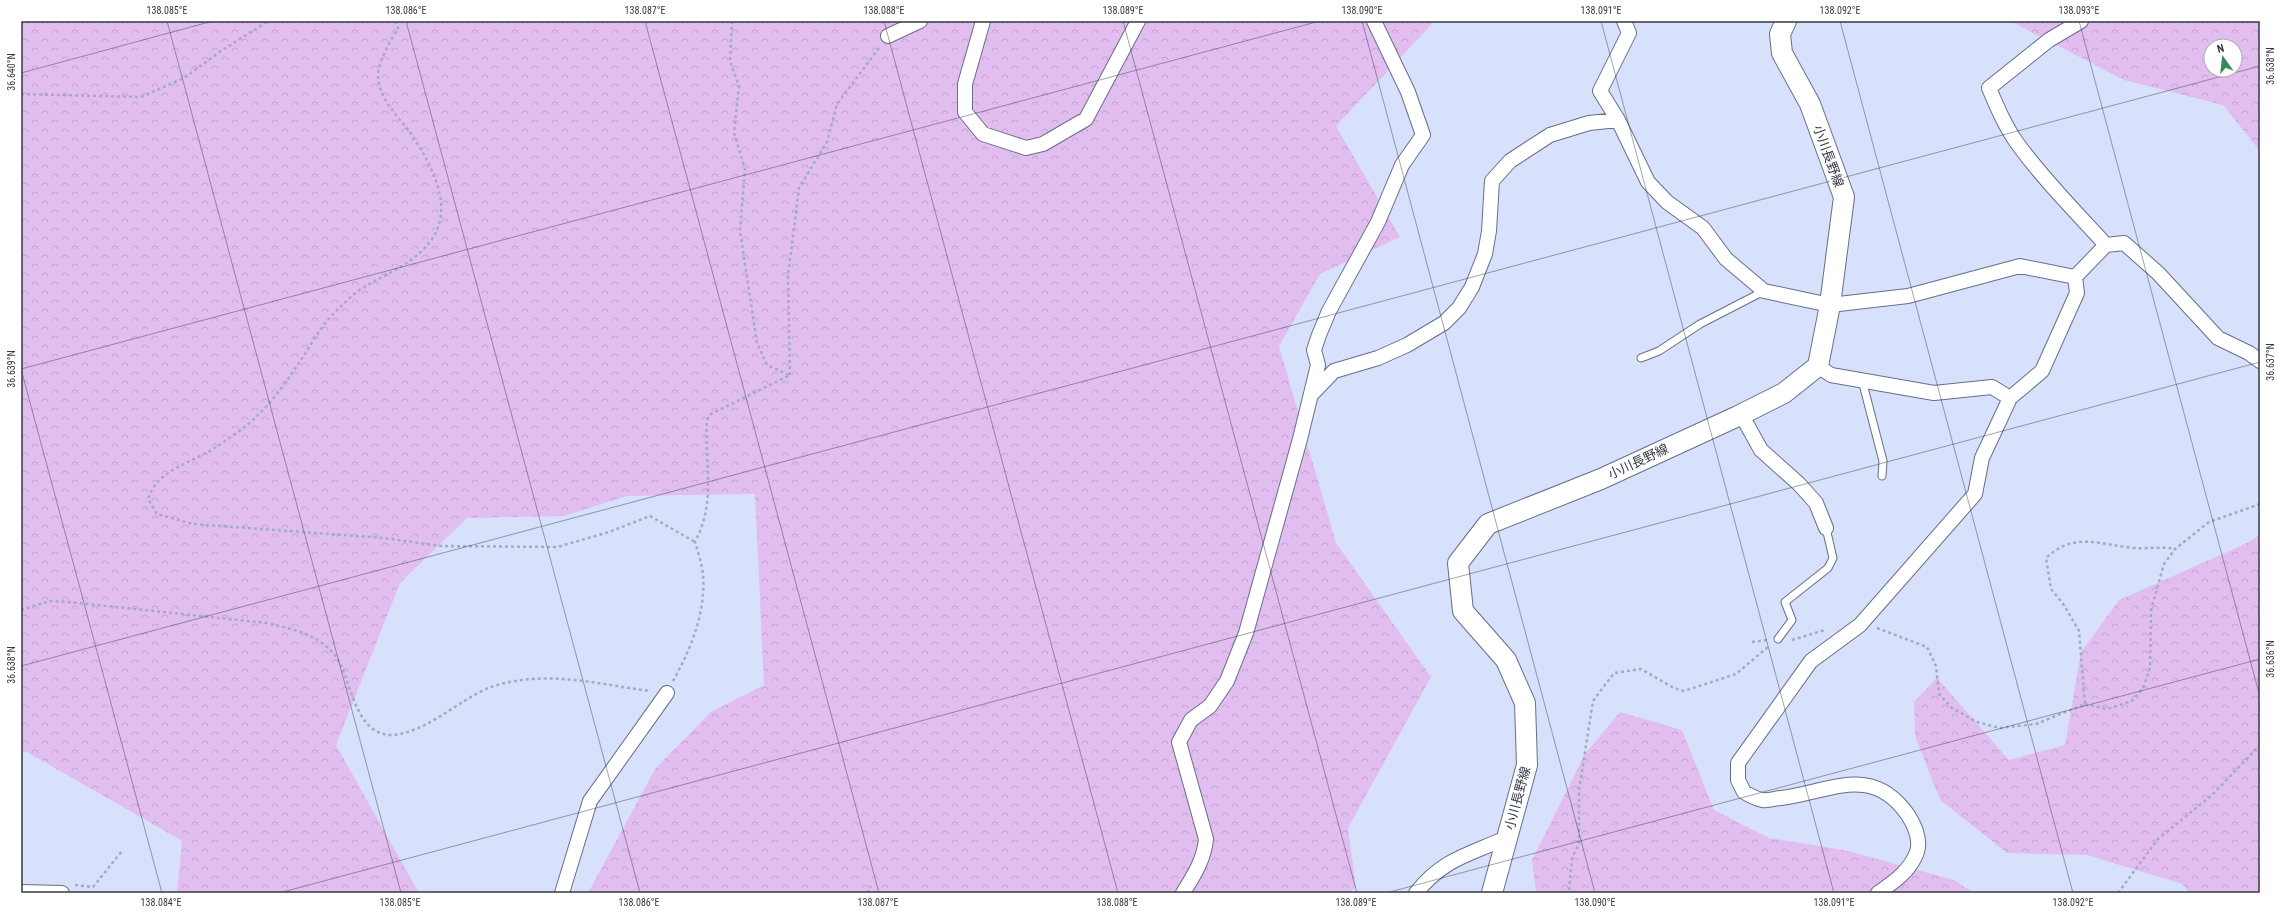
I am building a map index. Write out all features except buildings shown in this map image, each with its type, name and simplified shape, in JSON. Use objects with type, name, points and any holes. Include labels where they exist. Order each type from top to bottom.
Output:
[{"type":"main road","name":"小川長野線","points":[[1492,893],[1527,765],[1525,703],[1506,660],[1463,611],[1458,563],[1488,524],[1601,479],[1741,414],[1784,393],[1818,366],[1830,305],[1844,197],[1810,104],[1782,53],[1780,34],[1786,21]]},
{"type":"street","points":[[888,36],[920,21]]},
{"type":"street","points":[[983,21],[965,84],[965,112],[983,134],[1026,148],[1043,144],[1086,119],[1138,21]]},
{"type":"street","points":[[1184,893],[1199,866],[1205,851],[1206,839],[1178,742],[1191,720],[1210,706],[1219,695],[1227,681],[1243,640],[1312,394],[1318,365],[1314,350],[1329,311],[1378,222],[1402,165],[1423,135],[1408,92],[1374,21]]},
{"type":"street","points":[[1624,21],[1629,33],[1600,91],[1618,120],[1648,182],[1667,202],[1703,228],[1726,259],[1764,291],[1830,305],[1908,296],[2020,266],[2075,277]]},
{"type":"street","points":[[2081,21],[2049,40],[1989,88],[2002,119],[2017,143],[2050,184],[2106,245]]},
{"type":"street","points":[[1312,394],[1334,371],[1378,358],[1407,346],[1444,323],[1459,308],[1472,287],[1485,254],[1490,231],[1492,181],[1510,161],[1550,135],[1589,123],[1618,120]]},
{"type":"street","points":[[2075,277],[2106,245],[2124,243],[2158,273],[2218,338],[2249,353],[2260,361]]},
{"type":"street","points":[[1878,893],[1892,883],[1911,864],[1919,842],[1914,824],[1890,795],[1870,786],[1852,783],[1793,796],[1764,800],[1744,792],[1738,780],[1738,763],[1811,661],[1863,621],[1975,494],[1982,458],[2010,398],[2042,371],[2077,293],[2075,277]]},
{"type":"street","points":[[1818,366],[1831,375],[1934,393],[1992,387],[2010,398]]},
{"type":"street","points":[[1741,414],[1761,450],[1799,484],[1816,503],[1826,528]]},
{"type":"street","points":[[562,893],[590,802],[666,693]]},
{"type":"street","points":[[1416,893],[1428,878],[1441,867],[1506,838]]},
{"type":"street","points":[[21,892],[62,893]]},
{"type":"lane","points":[[1641,358],[1659,351],[1700,324],[1764,291]]},
{"type":"lane","points":[[1862,380],[1883,461],[1882,476]]},
{"type":"lane","points":[[1778,639],[1792,620],[1785,602],[1828,568],[1833,558],[1826,528]]},
{"type":"path","points":[[21,94],[140,96],[184,78],[221,50],[268,21]]},
{"type":"path","points":[[395,21],[398,28],[381,62],[378,74],[380,86],[386,102],[396,118],[408,130],[431,167],[439,190],[441,211],[434,235],[416,258],[383,278],[361,289],[336,311],[310,343],[293,372],[256,417],[215,448],[182,464],[160,480],[150,491],[148,499],[157,514],[193,524],[384,538],[441,546],[557,547],[609,532],[650,516],[695,542]]},
{"type":"path","points":[[732,21],[730,61],[739,86],[734,133],[745,169],[740,231],[757,343],[767,365],[790,375]]},
{"type":"path","points":[[790,375],[788,275],[798,188],[827,142],[837,104],[888,36]]},
{"type":"path","points":[[21,610],[50,601],[69,602],[267,623],[297,630],[315,638],[335,655],[354,703],[364,719],[376,730],[390,735],[422,725],[489,688],[520,680],[540,678],[580,680],[666,693],[688,655],[704,594],[703,573],[695,542],[704,525],[709,495],[707,420],[711,414],[790,375]]},
{"type":"path","points":[[1863,621],[1927,647],[1936,666],[1939,694],[1952,708],[1977,722],[2000,728],[2036,724],[2085,704],[2108,709],[2132,700],[2143,688],[2150,668],[2151,610],[2164,564],[2174,548],[2209,522],[2260,504]]},
{"type":"path","points":[[2085,704],[2079,631],[2064,604],[2051,589],[2046,558],[2057,547],[2076,542],[2103,542],[2134,548],[2174,548]]},
{"type":"path","points":[[1752,642],[1778,639],[1789,641],[1833,628]]},
{"type":"path","points":[[1569,890],[1572,858],[1579,844],[1579,790],[1593,701],[1614,673],[1641,669],[1684,692],[1736,674],[1778,639]]},
{"type":"path","points":[[2118,893],[2158,839],[2212,795],[2260,745]]},
{"type":"path","points":[[62,893],[68,885],[93,887],[122,851]]},
{"type":"path","points":[[868,893],[871,886]]},
{"type":"green space","points":[[21,21],[1432,21],[1432,24],[1336,126],[1400,237],[1320,274],[1279,346],[1336,543],[1431,677],[1348,828],[1356,888],[1346,893],[588,893],[655,769],[711,712],[764,685],[755,494],[627,496],[564,516],[467,518],[400,583],[336,745],[419,893],[177,893],[182,841],[27,752],[21,751]]},
{"type":"green space","points":[[2010,21],[2260,21],[2260,151],[2223,105],[2124,80]]},
{"type":"green space","points":[[2260,535],[2260,893],[2190,893],[2182,884],[2087,855],[2007,853],[1940,800],[1915,736],[1914,702],[1937,678],[2009,760],[2065,745],[2081,652],[2119,600],[2243,545]]},
{"type":"green space","points":[[1620,712],[1682,730],[1714,810],[1769,838],[1844,850],[1954,880],[1974,893],[1536,893],[1532,860],[1585,754]]}]
